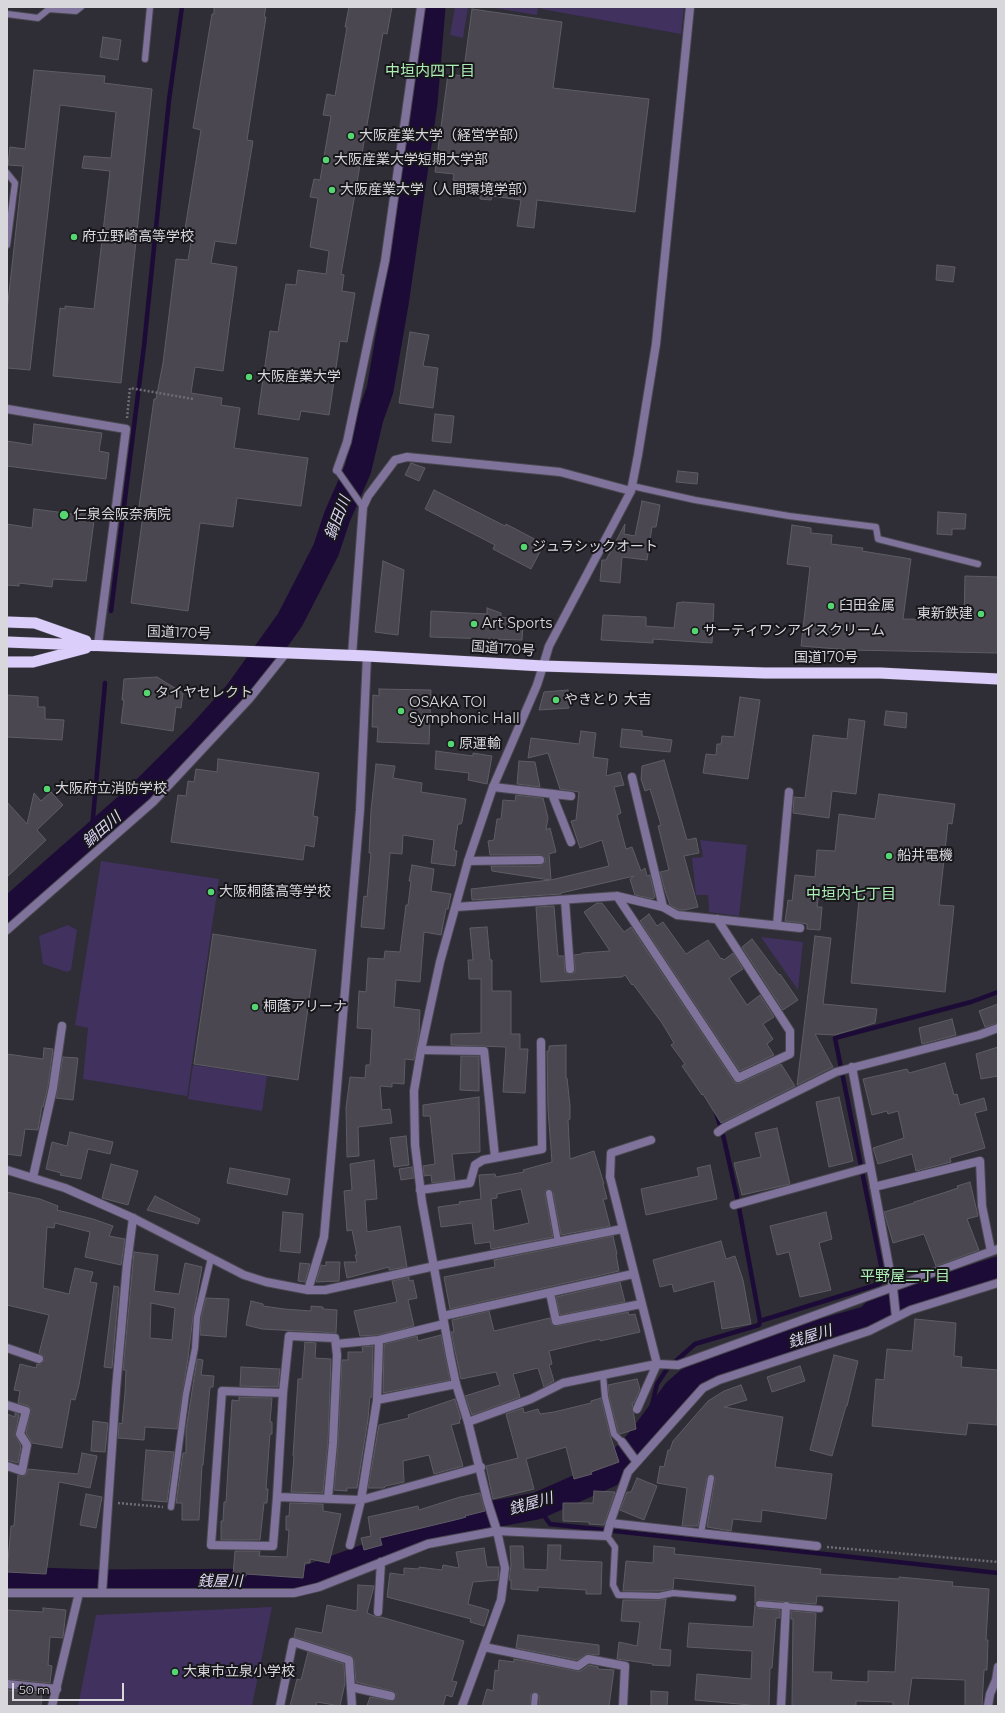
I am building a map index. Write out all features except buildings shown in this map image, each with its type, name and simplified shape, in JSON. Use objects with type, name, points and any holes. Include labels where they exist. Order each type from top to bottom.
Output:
[{"type":"highway","points":[[7,622],[35,623],[98,645]]},
{"type":"highway","name":"国道170号","points":[[7,642],[352,655],[543,666],[765,673],[880,673],[998,679]]},
{"type":"highway","points":[[7,662],[33,662],[98,645]]},
{"type":"street","points":[[339,473],[347,442],[385,261],[421,7]]},
{"type":"street","points":[[462,1706],[500,1600],[505,1568],[497,1532],[488,1503],[481,1467],[456,1384],[420,1190],[415,1145],[414,1091],[421,1050],[440,962],[468,860],[493,787],[537,685],[549,646],[631,488],[638,455],[656,344],[690,7]]},
{"type":"street","points":[[7,409],[126,429],[98,645]]},
{"type":"street","points":[[352,655],[363,507],[368,496],[395,460],[407,457],[560,472],[631,488]]},
{"type":"street","points":[[7,930],[153,802],[250,698],[281,652]]},
{"type":"street","points":[[308,1290],[324,1237],[360,810],[367,656]]},
{"type":"street","points":[[632,777],[663,907]]},
{"type":"street","points":[[493,787],[571,796]]},
{"type":"street","points":[[777,925],[789,792]]},
{"type":"street","points":[[552,794],[572,842]]},
{"type":"street","points":[[468,860],[540,860]]},
{"type":"street","points":[[617,896],[738,1078],[790,1054],[790,1031],[717,919]]},
{"type":"street","points":[[456,907],[617,896],[663,907],[677,915],[800,928]]},
{"type":"street","points":[[565,900],[570,969]]},
{"type":"street","points":[[33,1177],[53,1088],[62,1026]]},
{"type":"street","points":[[718,1132],[725,1127],[836,1072],[980,1036],[998,1028]]},
{"type":"street","points":[[420,1190],[470,1183],[475,1165],[483,1160],[542,1149],[540,1042]]},
{"type":"street","points":[[421,1050],[484,1050],[495,1157]]},
{"type":"street","points":[[849,1068],[865,1168],[874,1187],[893,1288],[896,1317]]},
{"type":"street","points":[[638,1409],[657,1364],[633,1274],[610,1177],[611,1154],[651,1140]]},
{"type":"street","points":[[468,1422],[531,1399],[563,1383],[657,1364],[678,1365],[994,1250],[982,1206],[980,1161],[874,1187]]},
{"type":"street","points":[[738,1204],[865,1168]]},
{"type":"street","points":[[7,1170],[65,1188],[133,1218],[244,1275],[266,1282],[308,1290],[325,1290],[435,1266],[622,1229]]},
{"type":"street","points":[[102,1593],[107,1502],[127,1264],[133,1218]]},
{"type":"street","points":[[336,1344],[379,1340],[444,1320],[550,1292],[633,1274]]},
{"type":"street","points":[[7,1592],[294,1593],[319,1587],[428,1544],[497,1532],[607,1536],[609,1524],[628,1472],[636,1461],[703,1388],[719,1380],[869,1331],[911,1310],[998,1284]]},
{"type":"street","points":[[550,1292],[556,1321],[641,1304]]},
{"type":"street","points":[[284,1393],[222,1391],[211,1545],[273,1546],[289,1336],[335,1338],[337,1355],[333,1443],[328,1498]]},
{"type":"street","points":[[350,1545],[361,1500],[377,1400],[379,1340]]},
{"type":"street","points":[[7,1348],[39,1359]]},
{"type":"street","points":[[377,1400],[456,1384]]},
{"type":"street","points":[[7,1405],[26,1411],[20,1434],[28,1445],[22,1471],[7,1466]]},
{"type":"street","points":[[622,1442],[636,1461]]},
{"type":"street","points":[[277,1497],[361,1500],[481,1467]]},
{"type":"street","points":[[609,1524],[817,1546]]},
{"type":"street","points":[[378,1612],[381,1562]]},
{"type":"street","points":[[52,1706],[79,1593]]},
{"type":"street","points":[[781,1706],[786,1606]]},
{"type":"street","points":[[280,1706],[293,1642],[349,1660],[352,1706]]},
{"type":"street","points":[[484,1647],[578,1666],[588,1659],[625,1666],[623,1706]]},
{"type":"street","points":[[988,1706],[990,1694],[997,1680],[998,1667]]},
{"type":"street","points":[[7,1684],[57,1689]]},
{"type":"street","points":[[351,1687],[391,1696]]},
{"type":"lane","points":[[7,14],[38,18],[49,9],[76,11],[81,7]]},
{"type":"lane","points":[[145,59],[150,7]]},
{"type":"lane","points":[[7,173],[15,183],[7,245]]},
{"type":"lane","points":[[339,473],[363,507]]},
{"type":"lane","points":[[631,488],[789,516],[876,527],[878,539],[978,564]]},
{"type":"lane","points":[[548,1193],[558,1242]]},
{"type":"lane","points":[[171,1508],[186,1394],[195,1348],[197,1317],[211,1258]]},
{"type":"lane","points":[[603,1375],[605,1397],[614,1434],[622,1442]]},
{"type":"lane","points":[[701,1533],[711,1478]]},
{"type":"lane","points":[[607,1536],[615,1547],[613,1585],[618,1595],[659,1596],[673,1593],[732,1598]]},
{"type":"lane","points":[[759,1604],[820,1609]]},
{"type":"lane","points":[[534,1706],[535,1696]]},
{"type":"path","points":[[126,429],[130,388],[193,399]]},
{"type":"path","points":[[107,1502],[171,1508]]},
{"type":"path","points":[[817,1546],[998,1562]]},
{"type":"shaded area","points":[[455,7],[468,7],[463,38],[450,35]]},
{"type":"shaded area","points":[[488,7],[538,7],[537,15]]},
{"type":"shaded area","points":[[542,7],[684,7],[681,34],[541,9]]},
{"type":"shaded area","points":[[700,840],[747,845],[739,916],[709,912],[708,895],[696,895],[692,858],[703,857]]},
{"type":"shaded area","points":[[101,861],[219,879],[187,1096],[83,1079],[88,1028],[75,1025]]},
{"type":"shaded area","points":[[68,925],[77,930],[71,970],[67,972],[43,964],[39,936]]},
{"type":"shaded area","points":[[761,937],[803,942],[798,990]]},
{"type":"shaded area","points":[[193,1065],[267,1076],[262,1111],[188,1099]]},
{"type":"shaded area","name":"大東市立泉小学校","points":[[272,1607],[252,1706],[78,1706],[96,1615]]},
{"type":"waterway","points":[[111,611],[144,346],[169,100],[182,7]]},
{"type":"waterway","name":"鍋田川","points":[[7,912],[137,798],[200,735],[237,694],[290,620],[326,550],[337,517],[358,469],[370,418],[380,390],[395,304],[424,103],[432,7]]},
{"type":"waterway","points":[[91,840],[105,683]]},
{"type":"waterway","points":[[659,1417],[652,1405],[657,1384],[667,1369],[695,1344],[759,1325],[760,1321],[879,1284],[884,1280],[835,1038],[971,1002],[998,992]]},
{"type":"waterway","points":[[716,1112],[724,1139],[737,1197],[760,1321]]},
{"type":"waterway","name":"銭屋川","points":[[7,1580],[96,1583],[299,1582],[478,1517],[537,1506],[571,1491],[609,1474],[639,1442],[676,1392],[691,1379],[714,1367],[770,1351],[812,1335],[869,1319],[878,1309],[998,1270]]},
{"type":"waterway","points":[[537,1506],[550,1524],[998,1573]]},
{"type":"place","name":"大阪産業大学（経営学部）","points":[[351,136]]},
{"type":"place","name":"大阪産業大学短期大学部","points":[[326,160]]},
{"type":"place","name":"大阪産業大学（人間環境学部）","points":[[332,190]]},
{"type":"place","name":"府立野崎高等学校","points":[[74,237]]},
{"type":"place","name":"大阪産業大学","points":[[249,377]]},
{"type":"place","name":"仁泉会阪奈病院","points":[[64,515]]},
{"type":"place","name":"ジュラシックオート","points":[[524,547]]},
{"type":"place","name":"臼田金属","points":[[831,606]]},
{"type":"place","name":"東新鉄建","points":[[981,614]]},
{"type":"place","name":"Art Sports","points":[[474,624]]},
{"type":"place","name":"サーティワンアイスクリーム","points":[[695,631]]},
{"type":"place","name":"タイヤセレクト","points":[[147,693]]},
{"type":"place","name":"やきとり 大吉","points":[[556,700]]},
{"type":"place","name":"OSAKA TOI Symphonic Hall","points":[[401,711]]},
{"type":"place","name":"原運輸","points":[[451,744]]},
{"type":"place","name":"大阪府立消防学校","points":[[47,789]]},
{"type":"place","name":"船井電機","points":[[889,856]]},
{"type":"place","name":"大阪桐蔭高等学校","points":[[211,892]]},
{"type":"place","name":"桐蔭アリーナ","points":[[255,1007]]},
{"type":"place","name":"大東市立泉小学校","points":[[175,1672]]},
{"type":"district","name":"中垣内四丁目","points":[[430,72]]},
{"type":"district","name":"中垣内七丁目","points":[[851,895]]},
{"type":"district","name":"平野屋二丁目","points":[[905,1277]]}]
